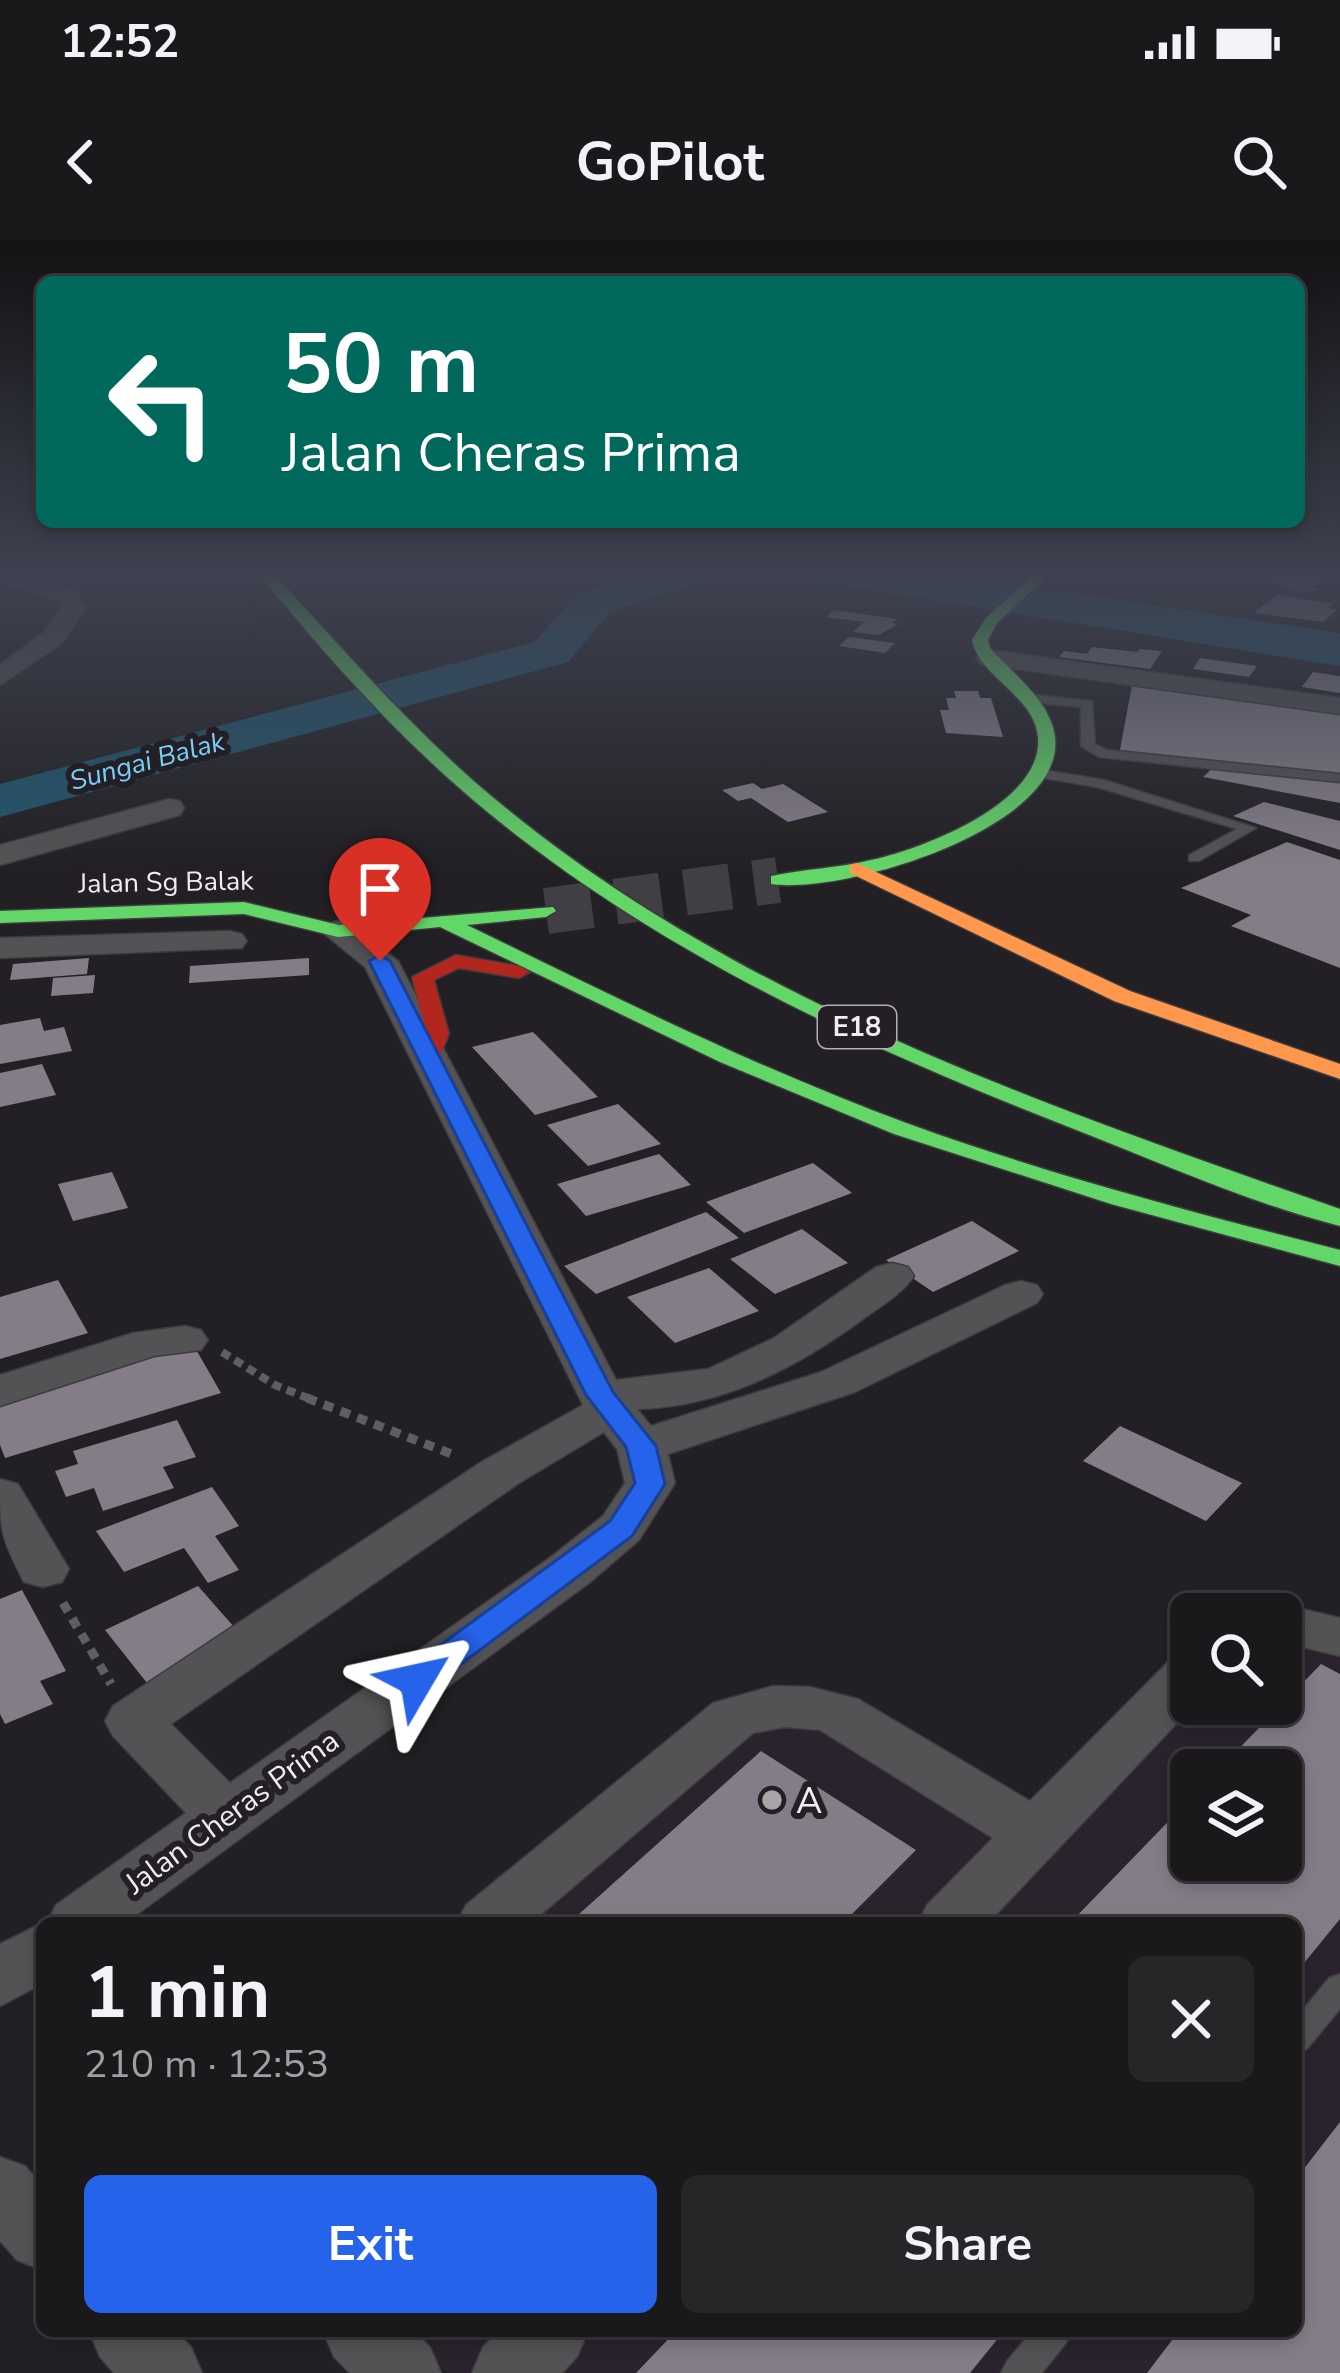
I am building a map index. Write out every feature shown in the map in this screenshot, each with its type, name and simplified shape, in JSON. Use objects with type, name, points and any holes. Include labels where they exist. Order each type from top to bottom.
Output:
[{"type":"main road","name":"E18","points":[[354,671],[423,746],[535,840],[739,968],[944,1064],[1340,1218]]},
{"type":"main road","points":[[778,880],[857,868],[938,844],[1004,807],[1043,774],[1048,744],[1045,729],[1000,671]]},
{"type":"main road","points":[[857,868],[1122,996],[1340,1072]]},
{"type":"main road","name":"Jalan Sg Balak","points":[[0,917],[230,908],[296,916],[338,931],[545,911]]},
{"type":"main road","points":[[446,922],[772,1077],[901,1128],[1055,1182],[1340,1258]]},
{"type":"main road","points":[[430,1055],[438,1034],[423,977],[430,969],[480,961],[586,991]]},
{"type":"street","points":[[1080,671],[1340,706]]},
{"type":"street","points":[[0,855],[169,808]]},
{"type":"street","points":[[338,931],[380,961],[398,938],[446,922]]},
{"type":"street","points":[[0,948],[230,941]]},
{"type":"street","name":"Jalan Cheras Prima","points":[[86,1917],[621,1528],[650,1484],[380,961]]},
{"type":"street","points":[[617,1418],[653,1396],[697,1390],[738,1377],[813,1334],[892,1276]]},
{"type":"street","points":[[226,1817],[157,1745],[501,1472],[579,1425],[838,1382],[1021,1294]]},
{"type":"street","points":[[0,1391],[149,1343],[185,1340]]},
{"type":"street","points":[[0,1496],[43,1569]]},
{"type":"street","points":[[1302,1628],[1340,1637]]},
{"type":"street","points":[[955,1917],[1170,1695]]},
{"type":"street","points":[[495,1917],[734,1718],[765,1706],[801,1703],[838,1714],[1036,1834]]},
{"type":"street","points":[[0,1979],[36,1953]]},
{"type":"street","points":[[131,2337],[164,2373]]},
{"type":"street","points":[[366,2337],[403,2373]]},
{"type":"street","points":[[510,2373],[545,2337]]},
{"type":"lane","points":[[1025,698],[1087,704],[1088,746],[1104,754],[1340,778]]},
{"type":"lane","points":[[1043,774],[1119,788],[1249,828],[1194,858]]},
{"type":"lane","points":[[1302,2033],[1340,1987]]},
{"type":"lane","points":[[1019,2373],[1049,2337]]},
{"type":"path","points":[[185,1340],[209,1345],[274,1385],[317,1404],[501,1472]]},
{"type":"path","points":[[43,1569],[157,1745]]},
{"type":"shaded area","points":[[1302,1643],[1340,1653],[1340,2373],[448,2373],[410,2337],[1302,2337],[1302,1917],[528,1917],[747,1730],[812,1722],[1037,1860],[1170,1725],[1302,1725]]},
{"type":"building","points":[[1204,671],[1254,671],[1249,677]]},
{"type":"building","points":[[1313,672],[1340,676],[1340,693],[1302,687]]},
{"type":"building","points":[[1132,685],[1340,707],[1340,803],[1203,777],[1217,764],[1119,755]]},
{"type":"building","points":[[954,691],[978,691],[980,698],[991,698],[1003,737],[946,733],[940,710],[949,710],[946,698],[956,698]]},
{"type":"building","points":[[753,783],[762,789],[783,784],[828,812],[788,822],[751,798],[738,801],[722,790]]},
{"type":"building","points":[[1264,802],[1340,821],[1340,850],[1233,816]]},
{"type":"building","points":[[1287,842],[1340,860],[1340,968],[1231,926],[1251,915],[1181,888]]},
{"type":"building","points":[[89,958],[87,974],[10,980],[13,964]]},
{"type":"building","points":[[309,958],[309,975],[189,983],[190,966]]},
{"type":"building","points":[[95,975],[93,993],[51,996],[53,978]]},
{"type":"building","points":[[40,1018],[44,1031],[64,1027],[72,1051],[0,1064],[0,1025]]},
{"type":"building","points":[[533,1032],[598,1097],[535,1115],[472,1047]]},
{"type":"building","points":[[42,1064],[56,1095],[0,1107],[0,1073]]},
{"type":"building","points":[[618,1104],[661,1144],[588,1166],[547,1125]]},
{"type":"building","points":[[659,1154],[691,1185],[586,1216],[557,1184]]},
{"type":"building","points":[[813,1163],[852,1193],[744,1233],[706,1202]]},
{"type":"building","points":[[112,1172],[128,1208],[73,1221],[58,1184]]},
{"type":"building","points":[[706,1212],[739,1238],[596,1294],[564,1266]]},
{"type":"building","points":[[972,1221],[1019,1251],[933,1292],[886,1260]]},
{"type":"building","points":[[802,1229],[848,1263],[775,1294],[730,1259]]},
{"type":"building","points":[[709,1268],[759,1311],[675,1343],[627,1297]]},
{"type":"building","points":[[58,1280],[88,1333],[0,1359],[0,1297]]},
{"type":"building","points":[[190,1339],[221,1393],[5,1458],[0,1445],[0,1394]]},
{"type":"building","points":[[177,1420],[196,1457],[163,1467],[174,1488],[103,1511],[94,1488],[66,1497],[55,1471],[78,1464],[73,1451]]},
{"type":"building","points":[[1120,1426],[1242,1483],[1206,1521],[1083,1461]]},
{"type":"building","points":[[212,1487],[239,1526],[215,1536],[239,1570],[208,1583],[184,1548],[124,1572],[96,1531]]},
{"type":"building","points":[[198,1586],[242,1636],[147,1683],[105,1630]]},
{"type":"building","points":[[22,1590],[66,1671],[40,1681],[53,1704],[5,1724],[0,1714],[0,1599]]},
{"type":"building","points":[[1321,1664],[1340,1674],[1340,1919],[1302,1966],[1302,1917],[1076,1917],[1170,1820],[1170,1881],[1302,1881],[1302,1749],[1238,1749],[1262,1725],[1302,1725],[1302,1684]]},
{"type":"building","name":"A","points":[[761,1751],[916,1850],[849,1917],[576,1917]]},
{"type":"building","points":[[1340,2122],[1340,2373],[1147,2373],[1174,2337],[1302,2337],[1302,2171]]},
{"type":"building","points":[[670,2337],[999,2337],[970,2373],[636,2373]]},
{"type":"waterway","name":"Sungai Balak","points":[[0,801],[482,671]]},
{"type":"tunnel","points":[[546,911],[778,880]]},
{"type":"traffic: fast","points":[[354,671],[436,756],[499,812],[593,881],[692,944],[795,999],[1010,1096],[1340,1218]]},
{"type":"traffic: fast","points":[[778,880],[909,856],[962,834],[1013,802],[1044,762],[1047,739],[1038,713],[1002,671]]},
{"type":"traffic: fast","points":[[0,917],[244,908],[296,917],[338,931],[546,911]]},
{"type":"traffic: fast","points":[[445,922],[728,1058],[902,1129],[1120,1199],[1340,1258]]},
{"type":"traffic: slow","points":[[857,869],[1122,996],[1340,1072]]},
{"type":"traffic: jam","points":[[430,1055],[438,1034],[423,977],[456,961],[519,972]]},
{"type":"place","name":"A","points":[[772,1800]]},
{"type":"route","points":[[380,961],[600,1395],[641,1446],[650,1484],[621,1528],[417,1680]]}]
